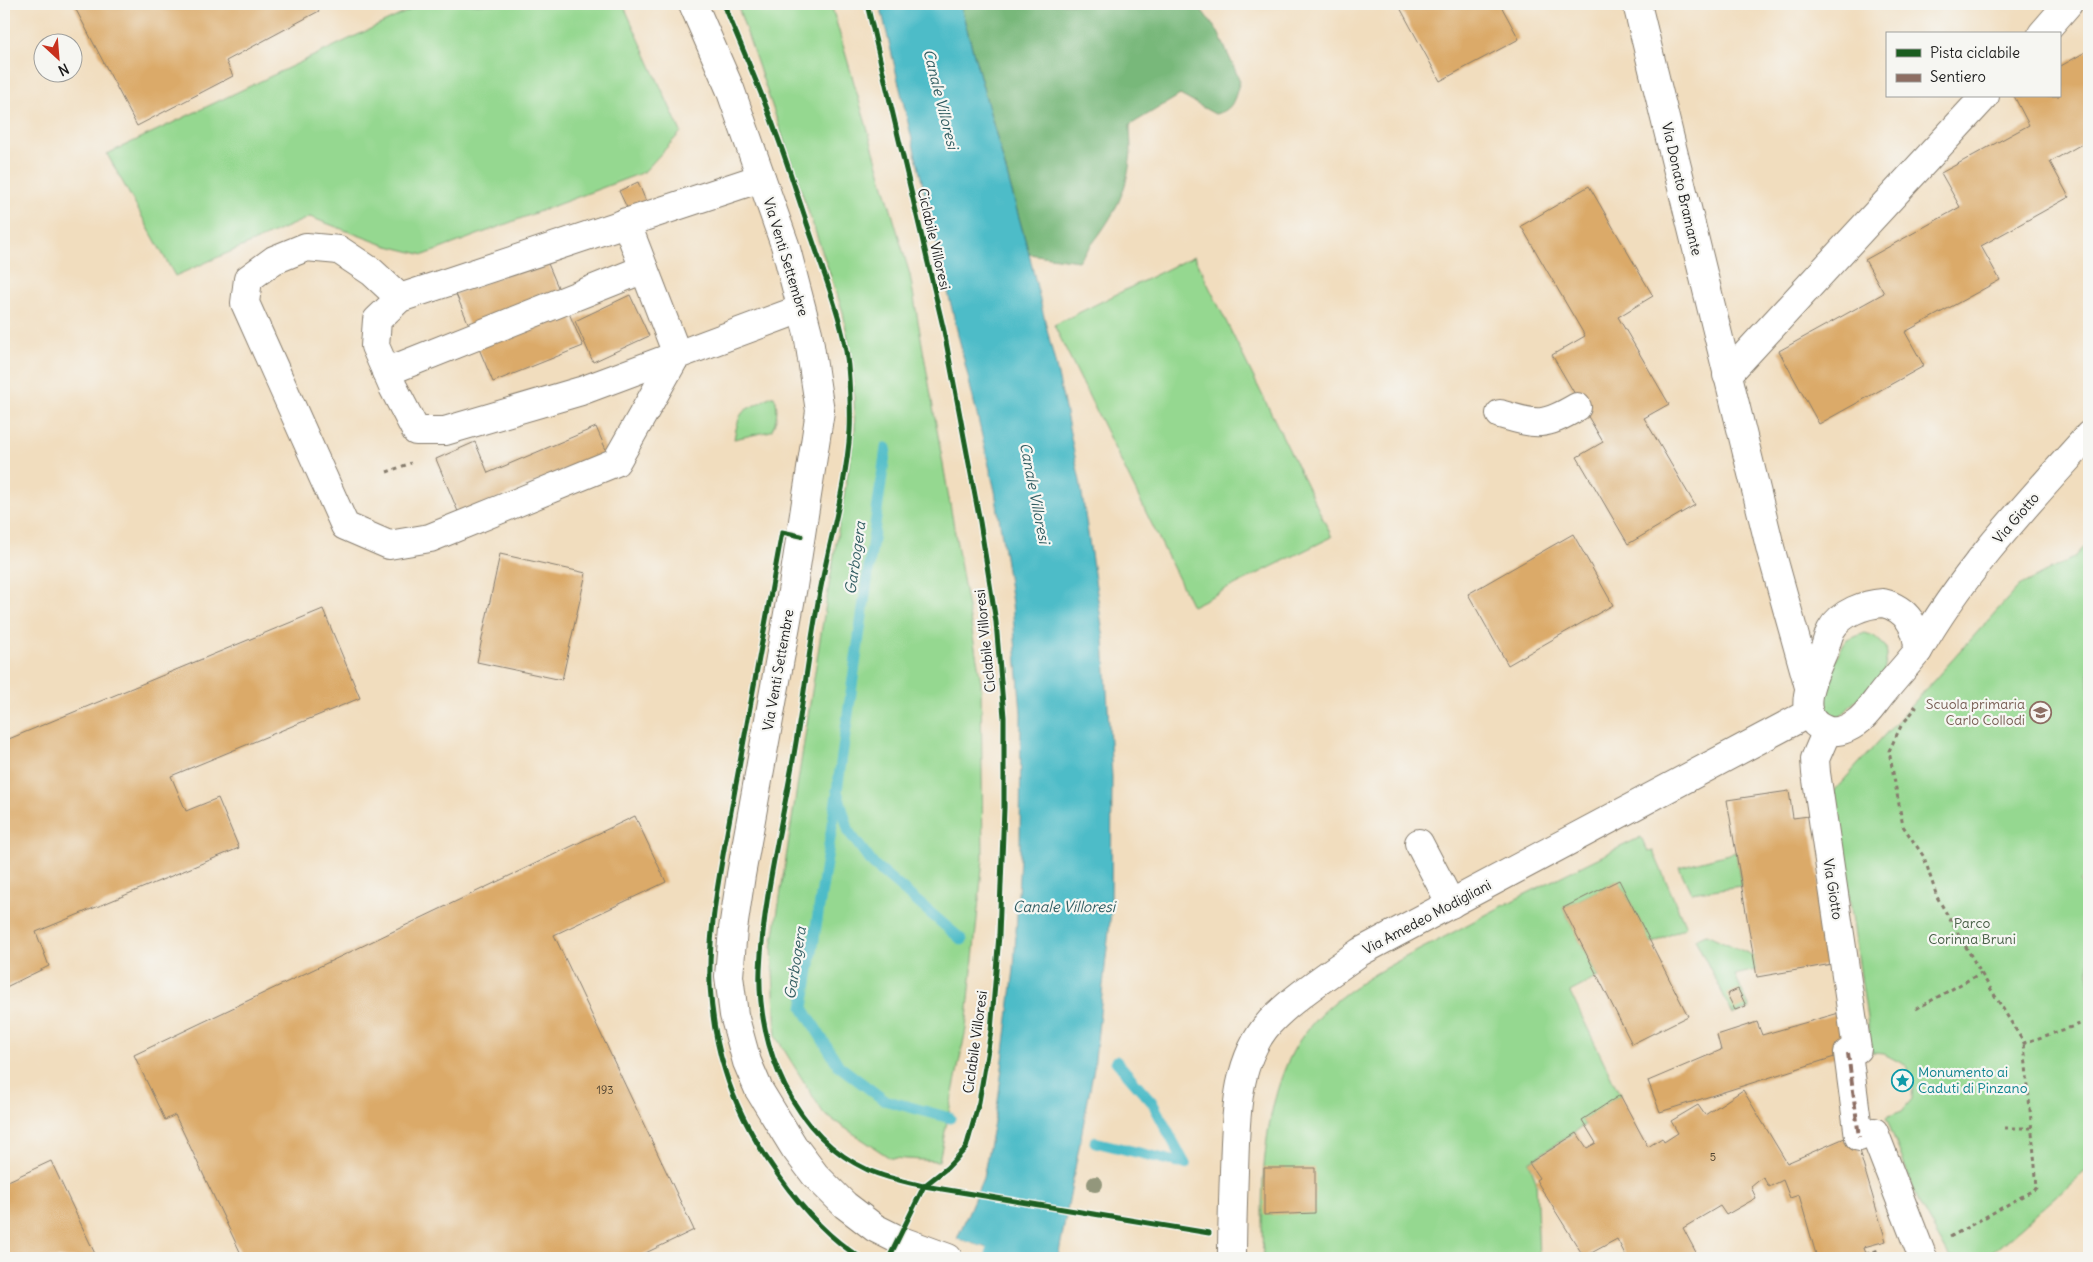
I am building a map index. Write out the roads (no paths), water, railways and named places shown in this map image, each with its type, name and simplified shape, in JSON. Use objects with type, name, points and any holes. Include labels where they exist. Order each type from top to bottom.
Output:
[{"type":"street","name":"Via Venti Settembre","points":[[693,4],[730,89],[785,245],[808,333],[820,411],[793,586],[734,920],[729,976],[734,1015],[747,1062],[759,1090],[794,1147],[816,1175],[845,1205],[875,1228],[899,1240],[948,1258]]},
{"type":"street","name":"Via Donato Bramante","points":[[1637,4],[1786,610],[1801,654],[1815,710]]},
{"type":"street","points":[[2044,32],[2068,4]]},
{"type":"street","points":[[1728,375],[1982,98]]},
{"type":"street","points":[[762,178],[400,298],[377,320],[375,346],[416,431],[446,431],[581,391],[801,309]]},
{"type":"street","points":[[626,222],[677,354]]},
{"type":"street","points":[[400,298],[372,272],[339,250],[306,247],[274,260],[248,279],[245,303],[345,526],[389,545],[430,538],[616,462],[677,354]]},
{"type":"street","points":[[386,372],[644,269]]},
{"type":"street","points":[[1500,414],[1531,423],[1554,420],[1577,407]]},
{"type":"street","name":"Via Giotto","points":[[1918,651],[1946,604],[1994,542],[2089,434]]},
{"type":"street","points":[[1786,610],[1814,629],[1832,628],[1852,611],[1874,604],[1890,605],[1904,613],[1910,620],[1918,638],[1918,651]]},
{"type":"street","points":[[1904,613],[1946,604]]},
{"type":"street","name":"Via Giotto","points":[[1832,628],[1815,710],[1815,759],[1852,1051],[1867,1134],[1922,1255]]},
{"type":"street","name":"Via Amedeo Modigliani","points":[[1232,1258],[1237,1106],[1244,1074],[1255,1044],[1270,1023],[1306,991],[1360,952],[1815,710],[1838,732],[1857,722],[1918,651]]},
{"type":"street","points":[[1419,843],[1451,904]]},
{"type":"water","name":"Canale Villoresi","points":[[880,4],[960,4],[1029,254],[1058,375],[1080,481],[1104,639],[1112,777],[1111,912],[1094,1068],[1058,1258],[1020,1258],[957,1239],[983,1178],[998,1101],[1014,969],[1020,857],[1021,713],[1012,603],[995,491]]},
{"type":"waterway","name":"Garbogera","points":[[886,448],[837,791],[849,832],[873,864],[962,940]]},
{"type":"waterway","name":"Garbogera","points":[[837,795],[803,1008],[839,1066],[884,1100],[950,1118]]},
{"type":"waterway","name":"Garbogera","points":[[1116,1061],[1152,1102],[1185,1164]]},
{"type":"waterway","name":"Garbogera","points":[[1095,1142],[1185,1164]]},
{"type":"waterway","name":"Canale Villoresi","points":[[1004,1258],[1015,1228],[1020,1204]]},
{"type":"place","name":"Scuola primaria Carlo Collodi","points":[[2041,712]]},
{"type":"place","name":"Monumento ai Caduti di Pinzano","points":[[1902,1080]]},
{"type":"park label","name":"Parco Corinna Bruni","points":[[1972,932]]}]
